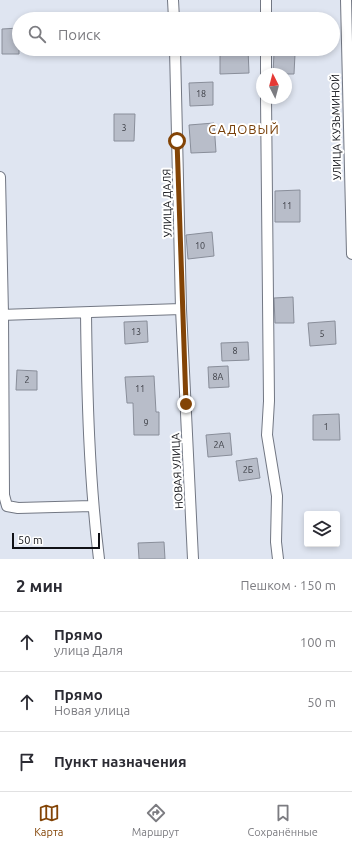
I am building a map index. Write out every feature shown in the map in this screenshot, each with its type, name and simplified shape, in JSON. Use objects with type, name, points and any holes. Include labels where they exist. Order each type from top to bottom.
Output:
[{"type":"street","points":[[173,0],[174,12]]},
{"type":"street","points":[[266,0],[266,12]]},
{"type":"street","name":"УЛИЦА КУЗЬМИНОЙ","points":[[346,0],[352,254]]},
{"type":"street","name":"УЛИЦА ДАЛЯ","points":[[175,56],[181,309]]},
{"type":"street","points":[[266,56],[266,68]]},
{"type":"street","points":[[266,104],[269,401],[267,435],[276,496],[276,542],[278,559]]},
{"type":"street","points":[[0,178],[4,495],[7,506],[18,508],[92,506]]},
{"type":"street","points":[[2,314],[86,313],[181,309]]},
{"type":"street","name":"НОВАЯ УЛИЦА","points":[[181,309],[193,559]]},
{"type":"street","points":[[86,313],[87,422],[92,506],[98,559]]},
{"type":"building","points":[[12,28],[12,54],[2,54],[2,29]]},
{"type":"building","points":[[220,56],[248,56],[249,73],[220,74]]},
{"type":"building","points":[[274,56],[295,56],[294,74],[292,74],[292,68],[273,68]]},
{"type":"building","points":[[213,82],[213,105],[190,106],[189,83]]},
{"type":"building","points":[[114,114],[135,114],[134,141],[114,141]]},
{"type":"building","points":[[214,123],[216,152],[191,153],[189,125]]},
{"type":"building","points":[[300,190],[300,222],[275,222],[275,191]]},
{"type":"building","points":[[212,232],[214,256],[188,259],[186,235]]},
{"type":"building","points":[[293,297],[294,323],[275,323],[274,298]]},
{"type":"building","points":[[147,321],[148,342],[125,344],[124,322]]},
{"type":"building","points":[[335,321],[336,344],[310,346],[308,323]]},
{"type":"building","points":[[248,342],[249,360],[222,361],[221,343]]},
{"type":"building","points":[[228,366],[229,387],[209,388],[208,367]]},
{"type":"building","points":[[17,370],[37,371],[37,390],[16,390]]},
{"type":"building","points":[[154,376],[156,412],[159,412],[159,435],[134,435],[133,403],[127,403],[125,377]]},
{"type":"building","points":[[339,414],[340,440],[313,440],[313,415]]},
{"type":"building","points":[[230,433],[232,455],[208,457],[206,435]]},
{"type":"building","points":[[257,458],[260,478],[239,481],[236,461]]},
{"type":"building","points":[[164,542],[165,559],[139,559],[138,543]]},
{"type":"district","name":"САДОВЫЙ","points":[[244,129]]},
{"type":"route","points":[[177,141],[181,309],[186,404]]}]
